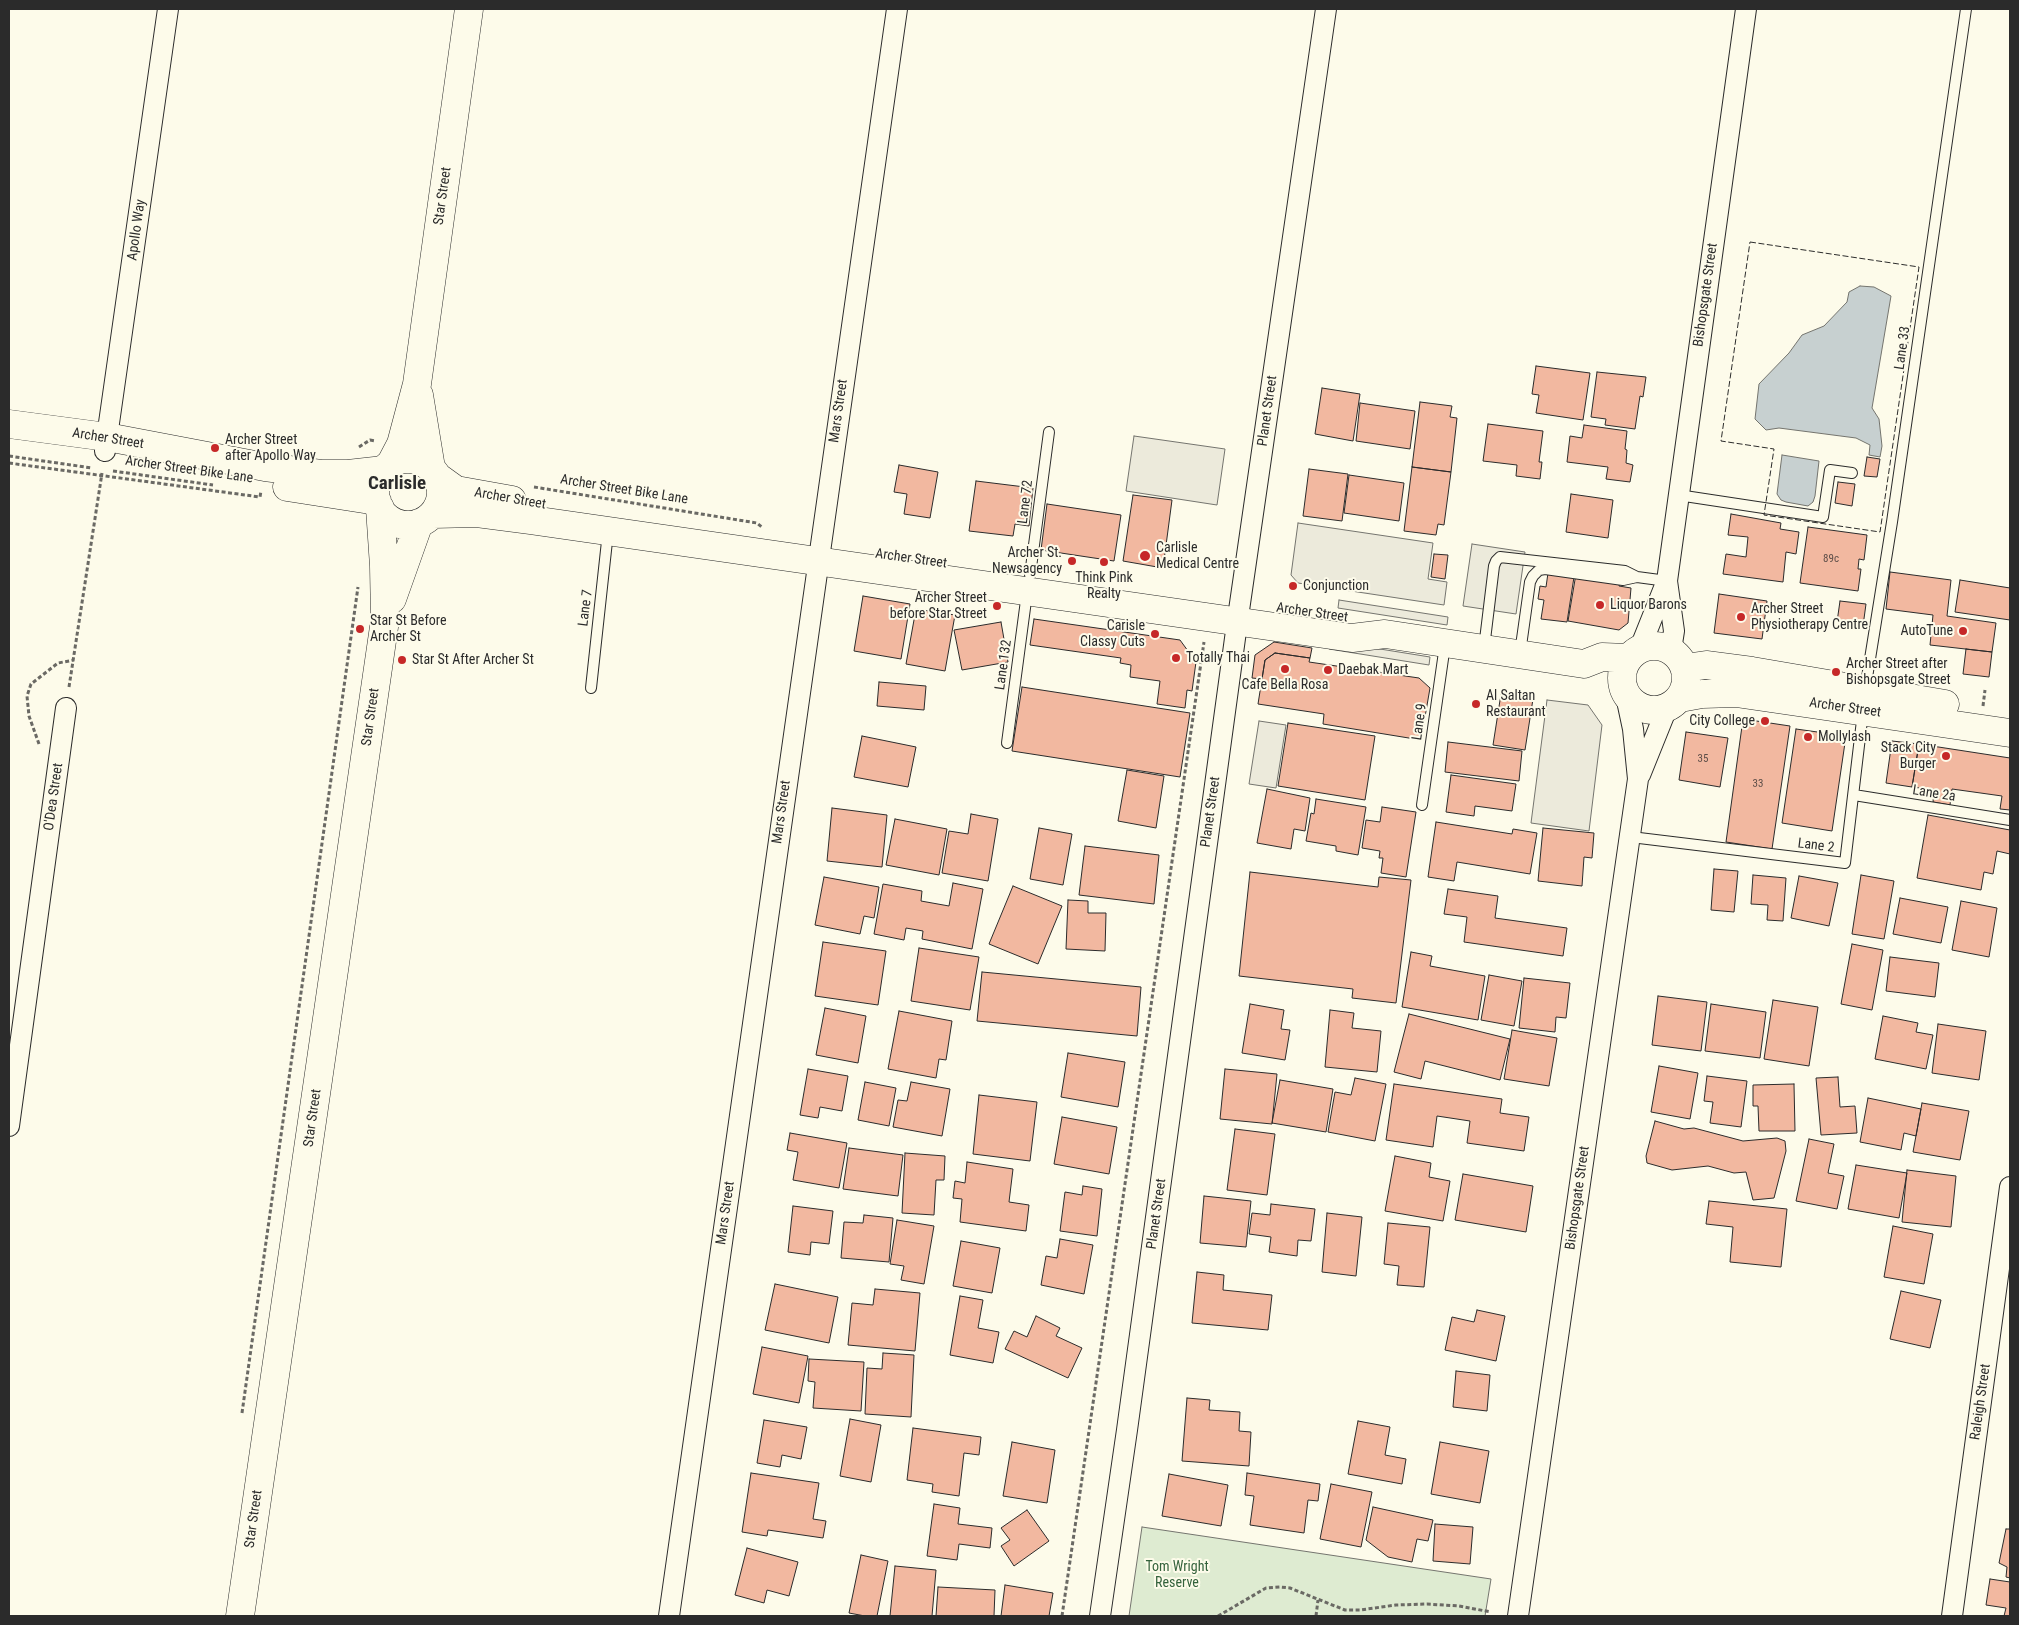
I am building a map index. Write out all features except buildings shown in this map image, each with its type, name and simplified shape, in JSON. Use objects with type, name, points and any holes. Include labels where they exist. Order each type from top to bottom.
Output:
[{"type":"main road","name":"Star Street","points":[[387,467],[401,444],[417,384],[469,9]]},
{"type":"main road","name":"Star Street","points":[[417,384],[434,473]]},
{"type":"main road","name":"Archer Street","points":[[9,424],[103,462],[265,467],[321,474],[348,474],[387,467]]},
{"type":"main road","name":"Archer Street","points":[[9,438],[103,462],[261,489],[378,504]]},
{"type":"main road","points":[[411,459],[422,462],[434,473],[441,496],[438,506],[426,519],[408,525],[387,517],[378,504],[376,490],[378,479],[387,467],[400,460],[411,459]]},
{"type":"main road","name":"Archer Street","points":[[434,473],[456,490],[488,497],[780,540],[818,554]]},
{"type":"main road","name":"Star Street","points":[[240,1616],[385,620],[384,557],[378,504]]},
{"type":"main road","name":"Archer Street","points":[[426,519],[477,513],[608,532],[818,554],[1239,612],[1355,619],[1385,634],[1584,664],[1600,678],[1624,691]]},
{"type":"main road","name":"Star Street","points":[[385,620],[410,542],[426,519]]},
{"type":"main road","points":[[1656,646],[1678,659],[1685,685],[1673,703],[1652,711],[1638,706],[1624,691],[1623,668],[1634,653],[1656,646]]},
{"type":"main road","name":"Archer Street","points":[[1584,664],[1602,656],[1634,653]]},
{"type":"main road","name":"Archer Street","points":[[1678,659],[1752,671],[1864,701],[2010,733]]},
{"type":"main road","name":"Archer Street","points":[[1673,703],[1702,694],[1736,693],[1864,701],[2010,714]]},
{"type":"street","name":"Apollo Way","points":[[103,462],[168,9]]},
{"type":"street","name":"Mars Street","points":[[669,1616],[818,554],[897,9]]},
{"type":"street","name":"Planet Street","points":[[1100,1616],[1132,1400],[1239,612],[1326,9]]},
{"type":"street","name":"Bishopsgate Street","points":[[1678,659],[1667,581],[1746,9]]},
{"type":"street","name":"Bishopsgate Street","points":[[1634,653],[1667,581]]},
{"type":"street","name":"Bishopsgate Street","points":[[1518,1616],[1638,779],[1633,729],[1624,691]]},
{"type":"street","name":"Bishopsgate Street","points":[[1638,779],[1673,703]]},
{"type":"street","name":"O'Dea Street","points":[[9,1126],[66,708]]},
{"type":"street","name":"Raleigh Street","points":[[1952,1616],[2010,1187]]},
{"type":"lane","name":"Lane 33","points":[[1864,701],[1966,9]]},
{"type":"lane","name":"Lane 72","points":[[1029,583],[1049,432]]},
{"type":"lane","points":[[1678,495],[1823,517],[1830,470],[1852,473]]},
{"type":"lane","name":"Lane 7","points":[[591,688],[608,532]]},
{"type":"lane","points":[[1484,649],[1494,566],[1500,557],[1625,571],[1637,577],[1667,581]]},
{"type":"lane","points":[[1520,654],[1530,582],[1539,570],[1545,569],[1623,580],[1637,577]]},
{"type":"lane","name":"Lane 132","points":[[1007,743],[1029,583]]},
{"type":"lane","name":"Lane 9","points":[[1422,805],[1445,644]]},
{"type":"lane","name":"Lane 2","points":[[1631,837],[1845,863],[1864,701]]},
{"type":"lane","name":"Lane 2a","points":[[1854,795],[2010,820]]},
{"type":"path","name":"Archer Street Bike Lane","points":[[9,456],[103,462],[216,485]]},
{"type":"path","points":[[66,708],[103,462]]},
{"type":"path","points":[[9,463],[103,462],[260,497],[261,489]]},
{"type":"path","name":"Archer Street Bike Lane","points":[[532,487],[757,523],[780,540]]},
{"type":"path","points":[[241,1420],[358,584]]},
{"type":"path","points":[[1062,1616],[1204,640],[1197,638]]},
{"type":"path","points":[[1218,1616],[1266,1588],[1290,1588],[1345,1610],[1427,1604],[1459,1606],[1491,1612]]},
{"type":"path","points":[[1316,1616],[1318,1600]]},
{"type":"path","points":[[1480,1616],[1482,1611]]},
{"type":"green space","name":"Tom Wright Reserve","points":[[1142,1527],[1491,1579],[1485,1616],[1129,1616]]},
{"type":"shaded area","points":[[1860,286],[1874,287],[1891,296],[1872,408],[1879,419],[1882,446],[1880,457],[1869,455],[1870,445],[1856,438],[1779,428],[1766,430],[1755,419],[1759,384],[1789,353],[1802,335],[1824,326],[1847,302],[1849,292]]},
{"type":"shaded area","points":[[1134,436],[1225,449],[1217,505],[1126,491]]},
{"type":"shaded area","points":[[1782,455],[1819,461],[1815,496],[1813,502],[1808,506],[1786,502],[1781,500],[1777,494]]},
{"type":"shaded area","points":[[1298,523],[1433,543],[1428,579],[1447,582],[1444,605],[1298,583],[1291,575]]},
{"type":"shaded area","points":[[1472,544],[1525,552],[1516,614],[1463,606]]},
{"type":"shaded area","points":[[1339,600],[1448,617],[1447,625],[1338,608]]},
{"type":"shaded area","points":[[1330,641],[1430,657],[1429,665],[1329,649]]},
{"type":"shaded area","points":[[1547,700],[1588,705],[1602,725],[1589,831],[1531,823]]},
{"type":"shaded area","points":[[1259,721],[1286,725],[1276,788],[1249,784]]},
{"type":"fence","points":[[1750,242],[1919,267],[1880,532],[1764,515],[1774,449],[1721,441],[1750,242]]},
{"type":"place","name":"Archer Street after Apollo Way","points":[[215,448]]},
{"type":"place","name":"Carlisle Medical Centre","points":[[1145,556]]},
{"type":"place","name":"Archer St. Newsagency","points":[[1072,561]]},
{"type":"place","name":"Think Pink Realty","points":[[1104,562]]},
{"type":"place","name":"Conjunction","points":[[1293,586]]},
{"type":"place","name":"Liquor Barons","points":[[1600,605]]},
{"type":"place","name":"Archer Street before Star Street","points":[[997,606]]},
{"type":"place","name":"Archer Street Physiotherapy Centre","points":[[1741,617]]},
{"type":"place","name":"Star St Before Archer St","points":[[360,629]]},
{"type":"place","name":"AutoTune","points":[[1963,631]]},
{"type":"place","name":"Carisle Classy Cuts","points":[[1155,634]]},
{"type":"place","name":"Totally Thai","points":[[1176,658]]},
{"type":"place","name":"Star St After Archer St","points":[[402,660]]},
{"type":"place","name":"Cafe Bella Rosa","points":[[1285,669]]},
{"type":"place","name":"Daebak Mart","points":[[1328,670]]},
{"type":"place","name":"Archer Street after Bishopsgate Street","points":[[1836,672]]},
{"type":"place","name":"Al Saltan Restaurant","points":[[1476,704]]},
{"type":"place","name":"City College","points":[[1765,721]]},
{"type":"place","name":"Mollylash","points":[[1808,737]]},
{"type":"place","name":"Stack City Burger","points":[[1946,756]]},
{"type":"district","name":"Carlisle","points":[[397,484]]}]
